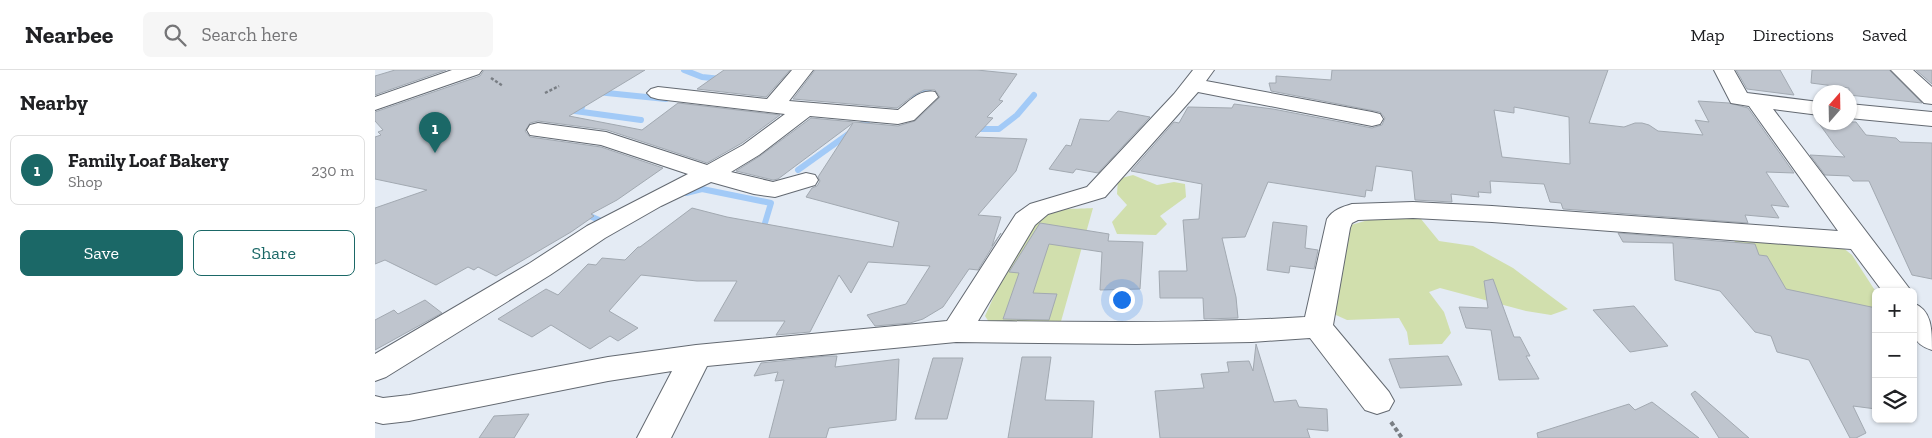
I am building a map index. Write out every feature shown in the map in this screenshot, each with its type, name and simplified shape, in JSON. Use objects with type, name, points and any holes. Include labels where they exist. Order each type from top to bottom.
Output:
[{"type":"street","points":[[375,104],[472,70]]},
{"type":"street","points":[[773,106],[803,70]]},
{"type":"street","points":[[1724,70],[1739,98],[1812,107]]},
{"type":"street","points":[[1901,70],[1932,98]]},
{"type":"street","points":[[956,331],[1030,215],[1051,204],[1096,192],[1199,77],[1373,119]]},
{"type":"street","points":[[659,93],[773,106],[898,117],[906,115],[927,97]]},
{"type":"street","points":[[1757,101],[1783,139],[1895,288]]},
{"type":"street","points":[[375,369],[596,232],[751,150],[805,109]]},
{"type":"street","points":[[1857,112],[1932,119]]},
{"type":"street","points":[[538,130],[606,139],[763,189],[775,190],[806,180]]},
{"type":"street","points":[[1377,400],[1318,327],[1337,228],[1340,219],[1352,212],[1413,210],[1492,214],[1861,241]]},
{"type":"street","points":[[1917,318],[1932,339]]},
{"type":"street","points":[[375,409],[383,411],[409,408],[550,380],[696,356],[956,331],[1136,333],[1252,331],[1318,327]]},
{"type":"street","points":[[654,438],[696,356]]},
{"type":"path","points":[[545,93],[559,86]]},
{"type":"green space","points":[[1133,175],[1157,185],[1174,182],[1185,184],[1186,197],[1160,216],[1167,224],[1156,235],[1117,234],[1112,222],[1127,205],[1117,194],[1118,179]]},
{"type":"green space","points":[[1093,208],[1060,325],[989,322],[985,316],[1017,247],[1040,215],[1066,209]]},
{"type":"green space","points":[[1382,216],[1421,219],[1439,241],[1473,246],[1513,268],[1568,309],[1551,315],[1526,311],[1440,288],[1429,292],[1444,312],[1451,333],[1442,344],[1409,345],[1407,332],[1399,318],[1347,320],[1327,311],[1351,225]]},
{"type":"green space","points":[[1730,235],[1842,247],[1852,255],[1873,288],[1872,327],[1784,310]]},
{"type":"building","points":[[395,70],[446,70],[375,95],[375,76]]},
{"type":"building","points":[[484,70],[645,70],[569,116],[642,130],[678,103],[780,115],[742,143],[707,163],[607,130],[538,121],[530,123],[525,131],[530,137],[601,147],[663,168],[617,200],[591,214],[594,216],[571,232],[496,276],[478,267],[474,270],[468,267],[436,285],[385,260],[375,264],[375,208],[427,190],[375,179],[375,137],[381,135],[378,132],[383,130],[375,121],[375,112],[480,76]]},
{"type":"building","points":[[724,70],[790,70],[766,97],[697,89]]},
{"type":"building","points":[[815,70],[977,70],[1017,74],[999,100],[1003,101],[987,117],[993,118],[975,137],[1027,139],[1016,171],[978,215],[1001,217],[992,246],[1001,233],[978,270],[969,269],[943,307],[923,319],[910,323],[875,326],[867,315],[906,304],[930,266],[868,262],[851,293],[839,275],[810,332],[776,335],[785,321],[714,321],[737,281],[697,281],[641,275],[609,311],[638,328],[618,341],[610,336],[590,349],[551,325],[532,337],[498,319],[546,289],[558,295],[588,264],[596,265],[602,258],[625,260],[638,247],[692,208],[727,217],[893,247],[899,222],[806,197],[812,188],[817,186],[820,181],[818,177],[853,123],[778,179],[773,180],[736,171],[760,156],[811,118],[898,126],[915,121],[940,97],[935,90],[924,90],[897,108],[793,99]]},
{"type":"building","points":[[1332,70],[1608,70],[1589,123],[1624,127],[1635,123],[1642,123],[1658,131],[1703,135],[1695,120],[1709,122],[1698,101],[1729,103],[1748,108],[1794,173],[1766,172],[1789,207],[1771,205],[1779,218],[1745,215],[1748,223],[1563,209],[1561,203],[1550,202],[1544,184],[1490,181],[1491,193],[1478,192],[1479,197],[1451,194],[1452,202],[1415,200],[1412,171],[1376,166],[1372,191],[1366,190],[1365,197],[1268,182],[1245,237],[1222,238],[1236,297],[1238,318],[1204,319],[1203,298],[1160,298],[1159,271],[1187,271],[1183,220],[1199,219],[1202,184],[1131,171],[1174,122],[1179,123],[1188,107],[1232,108],[1234,104],[1273,109],[1372,128],[1382,125],[1385,118],[1380,112],[1271,91],[1269,83],[1276,83],[1276,76],[1331,80]],"holes":[[[1514,107],[1569,117],[1570,164],[1502,157],[1494,110],[1514,113]]]},
{"type":"building","points":[[1736,70],[1780,70],[1794,95],[1747,89]]},
{"type":"building","points":[[1812,70],[1889,70],[1922,103],[1857,96],[1857,85],[1811,83]]},
{"type":"building","points":[[1916,70],[1932,70],[1932,84]]},
{"type":"building","points":[[1118,111],[1150,117],[1098,173],[1076,169],[1073,173],[1049,169],[1066,145],[1071,146],[1080,119],[1109,121]]},
{"type":"building","points":[[1857,123],[1866,135],[1896,138],[1900,142],[1932,143],[1932,279],[1912,275],[1869,181],[1853,181],[1849,176],[1825,175],[1810,155],[1845,157],[1824,130],[1857,130]]},
{"type":"building","points":[[1273,222],[1307,226],[1305,248],[1318,250],[1314,269],[1290,266],[1289,273],[1267,270]]},
{"type":"building","points":[[1040,223],[1109,234],[1108,241],[1143,242],[1140,289],[1100,290],[1102,252],[1049,244],[1033,293],[1057,294],[1049,320],[1003,319],[1019,273],[1009,272]]},
{"type":"building","points":[[1618,233],[1755,244],[1759,255],[1767,256],[1786,289],[1872,307],[1872,408],[1853,406],[1866,433],[1856,438],[1850,438],[1809,360],[1777,352],[1771,336],[1755,332],[1720,291],[1675,280],[1673,243],[1623,242]]},
{"type":"building","points":[[1493,279],[1514,337],[1520,337],[1530,356],[1526,356],[1539,379],[1499,380],[1491,330],[1466,328],[1459,307],[1488,308],[1484,281]]},
{"type":"building","points":[[425,300],[442,313],[375,350],[375,320],[394,310],[398,314]]},
{"type":"building","points":[[1634,306],[1668,346],[1630,352],[1593,310]]},
{"type":"building","points":[[1256,344],[1274,402],[1296,400],[1299,407],[1327,409],[1328,431],[1307,429],[1310,438],[1160,438],[1155,391],[1204,388],[1201,374],[1229,372],[1227,362],[1249,361],[1253,371]]},
{"type":"building","points":[[837,356],[835,367],[899,359],[896,420],[829,428],[826,438],[769,438],[784,380],[775,381],[778,372],[754,376],[761,363]]},
{"type":"building","points":[[1448,356],[1462,385],[1400,388],[1389,359]]},
{"type":"building","points":[[1022,357],[1051,357],[1045,400],[1094,401],[1092,438],[1008,438]]},
{"type":"building","points":[[933,358],[963,358],[947,419],[915,419]]},
{"type":"building","points":[[1695,391],[1749,438],[1719,438],[1691,394]]},
{"type":"building","points":[[1652,402],[1699,438],[1538,438],[1537,433],[1629,404],[1635,410]]},
{"type":"building","points":[[529,414],[514,438],[479,438],[494,416]]},
{"type":"waterway","points":[[684,70],[702,77],[721,79]]},
{"type":"waterway","points":[[914,99],[929,89]]},
{"type":"waterway","points":[[597,92],[666,99]]},
{"type":"waterway","points":[[972,129],[999,129],[1017,115],[1034,95]]},
{"type":"waterway","points":[[582,107],[575,111],[641,120]]},
{"type":"waterway","points":[[798,170],[868,120]]},
{"type":"waterway","points":[[686,193],[702,189],[771,203],[765,223]]},
{"type":"waterway","points":[[583,213],[599,220]]},
{"type":"place","name":"Family Loaf Bakery","points":[[435,153]]}]
